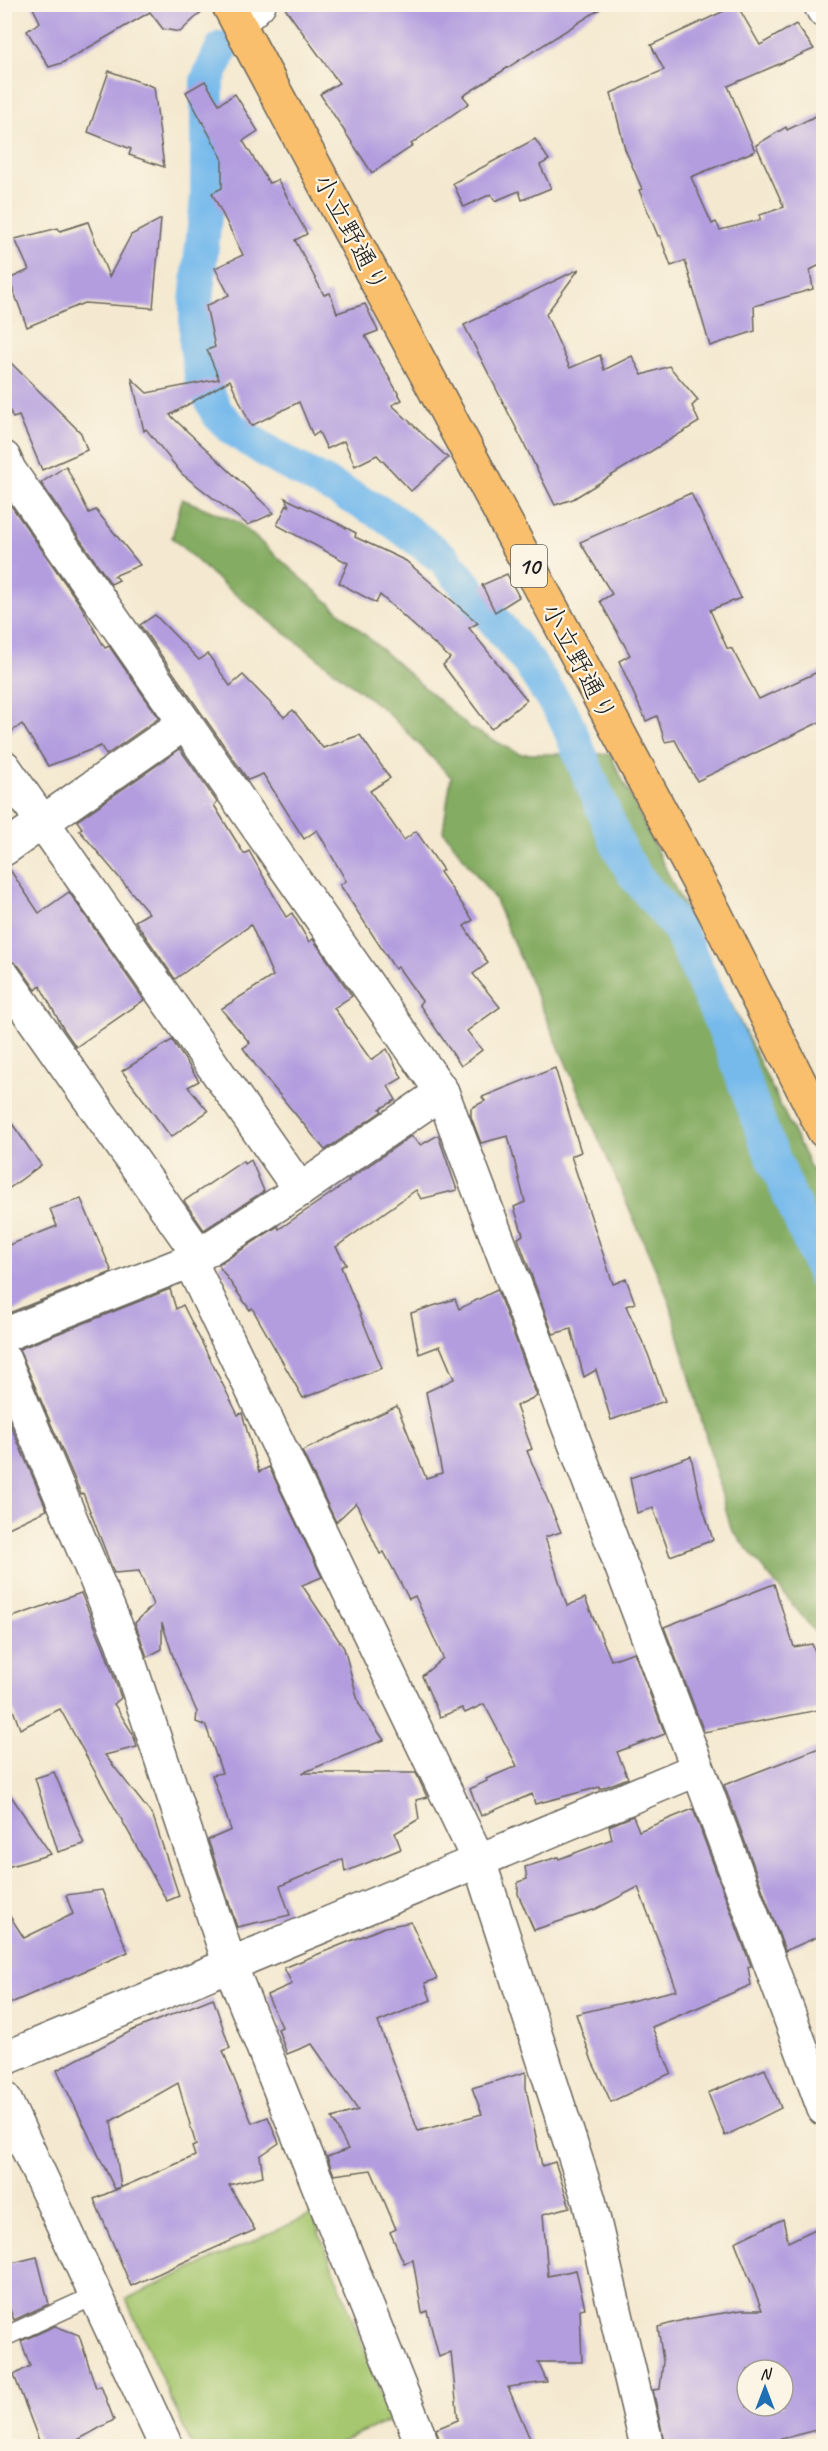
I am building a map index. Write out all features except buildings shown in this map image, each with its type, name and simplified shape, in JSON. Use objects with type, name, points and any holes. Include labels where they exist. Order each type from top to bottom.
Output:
[{"type":"main road","name":"小立野通り","points":[[242,10],[714,911],[824,1131]]},
{"type":"street","points":[[820,4],[824,11]]},
{"type":"street","points":[[4,458],[9,470],[442,1092],[824,2109]]},
{"type":"street","points":[[4,849],[185,723]]},
{"type":"street","points":[[4,767],[300,1190]]},
{"type":"street","points":[[4,977],[195,1258],[480,1861],[589,2200],[647,2446]]},
{"type":"street","points":[[4,1335],[195,1258],[300,1190],[442,1092]]},
{"type":"street","points":[[4,1360],[122,1641],[230,1965],[423,2446]]},
{"type":"street","points":[[4,2059],[698,1769]]},
{"type":"street","points":[[4,2098],[166,2446]]},
{"type":"lane","points":[[4,2337],[96,2295]]},
{"type":"green space","points":[[182,499],[238,522],[470,728],[520,754],[610,754],[823,1193],[823,1642],[731,1529],[669,1300],[494,898],[443,831],[451,777],[387,712],[226,587],[172,538]]},
{"type":"green space","points":[[312,2214],[392,2420],[329,2446],[192,2446],[126,2299]]},
{"type":"waterway","points":[[222,48],[207,81],[207,198],[196,302],[196,346],[202,380],[217,413],[234,430],[279,459],[385,515],[444,559],[529,663],[565,718],[619,848],[634,874],[679,929],[729,1040],[764,1136],[824,1275]]}]
